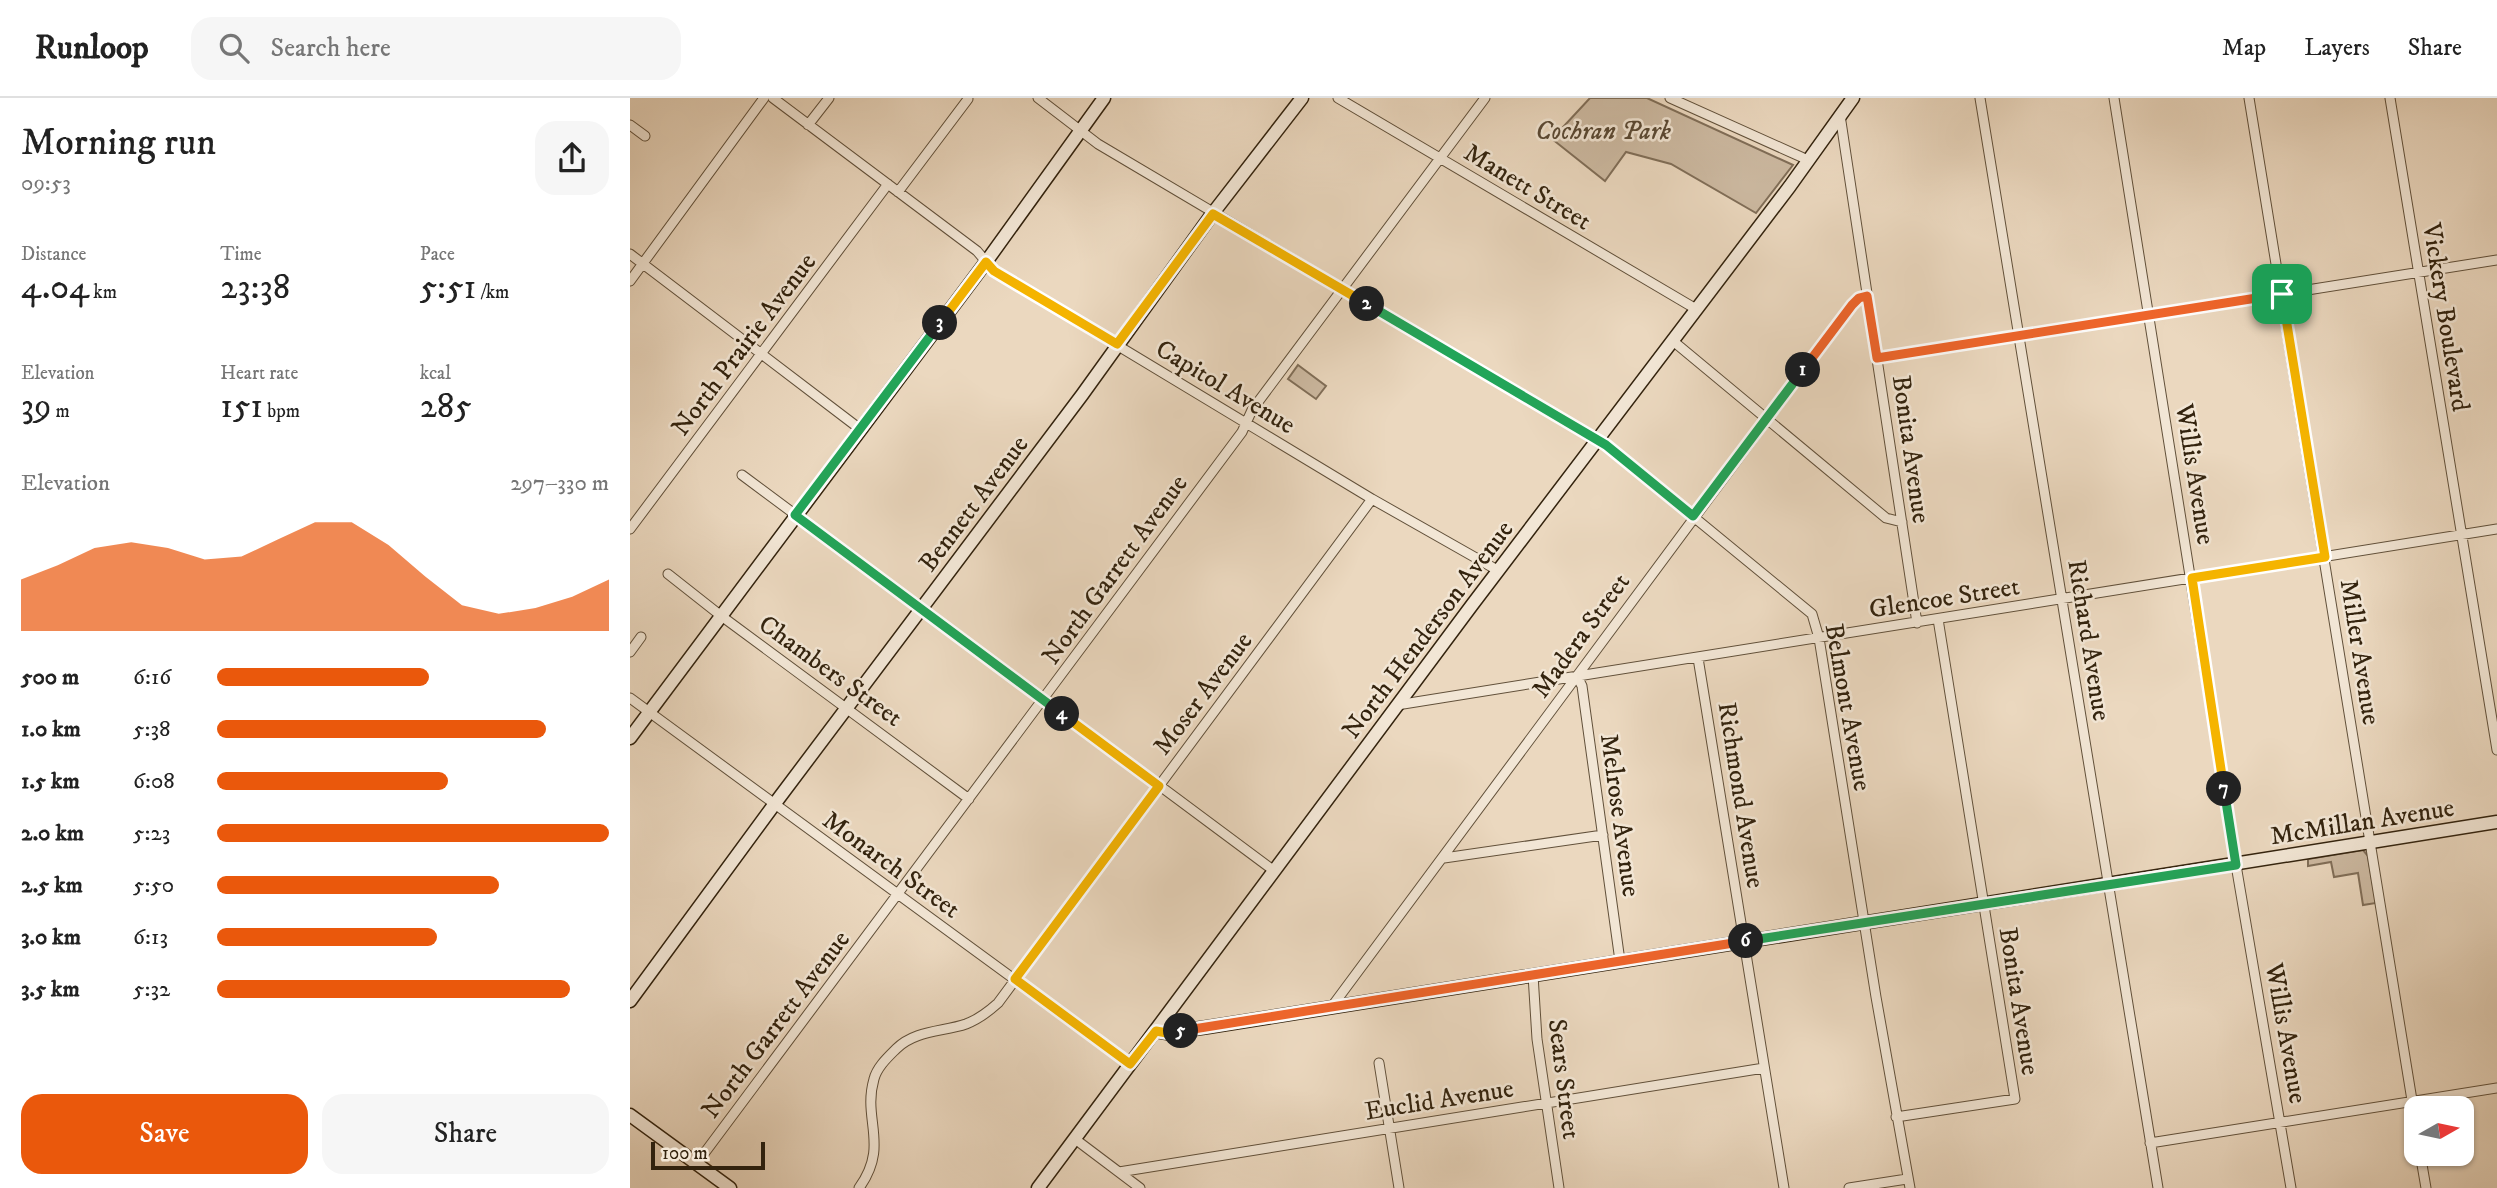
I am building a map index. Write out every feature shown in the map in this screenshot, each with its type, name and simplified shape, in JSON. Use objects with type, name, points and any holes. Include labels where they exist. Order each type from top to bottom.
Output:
[{"type":"street","points":[[630,281],[764,98]]},
{"type":"street","name":"Capitol Avenue","points":[[773,98],[977,251],[994,271],[1372,499],[1499,571]]},
{"type":"street","points":[[808,125],[829,98]]},
{"type":"street","name":"Belmont Avenue","points":[[1038,98],[1098,144],[1606,445],[1812,614],[1819,638],[1909,1183]]},
{"type":"street","points":[[630,738],[986,262],[1104,98]]},
{"type":"street","name":"Bennett Avenue","points":[[630,1002],[1075,405],[1213,214],[1302,98]]},
{"type":"street","name":"Manett Street","points":[[1338,98],[1696,309]]},
{"type":"street","name":"North Garrett Avenue","points":[[697,1163],[1242,432],[1252,410],[1485,98]]},
{"type":"street","points":[[1670,98],[1808,160]]},
{"type":"street","name":"North Henderson Avenue","points":[[1038,1188],[1273,870],[1855,98]]},
{"type":"street","name":"Richard Avenue","points":[[1980,98],[2158,1188]]},
{"type":"street","name":"Willis Avenue","points":[[2114,98],[2236,865],[2291,1188]]},
{"type":"street","name":"Miller Avenue","points":[[2249,98],[2411,1096]]},
{"type":"street","name":"Vickery Boulevard","points":[[2390,98],[2497,750]]},
{"type":"street","points":[[898,192],[968,99]]},
{"type":"street","name":"Bonita Avenue","points":[[1840,115],[1917,623]]},
{"type":"street","points":[[630,125],[645,136]]},
{"type":"street","name":"North Prairie Avenue","points":[[630,529],[888,184]]},
{"type":"street","points":[[630,254],[860,429]]},
{"type":"street","points":[[1877,358],[2497,260]]},
{"type":"street","name":"Madera Street","points":[[1333,1005],[1766,418],[1852,305],[1859,298],[1867,296]]},
{"type":"street","points":[[1673,341],[1886,518],[1902,522]]},
{"type":"street","points":[[742,475],[1273,870]]},
{"type":"street","name":"Moser Avenue","points":[[859,1188],[873,1166],[875,1149],[871,1093],[874,1077],[880,1066],[899,1046],[915,1035],[967,1023],[986,1014],[998,1003],[1372,499]]},
{"type":"street","name":"Glencoe Street","points":[[1398,705],[2497,529]]},
{"type":"street","name":"Chambers Street","points":[[668,574],[969,799]]},
{"type":"street","name":"Bonita Avenue","points":[[1896,1117],[2015,1099],[1938,619]]},
{"type":"street","points":[[630,652],[641,637]]},
{"type":"street","name":"Richmond Avenue","points":[[1698,657],[1784,1188]]},
{"type":"street","name":"Melrose Avenue","points":[[1577,676],[1581,684],[1620,961]]},
{"type":"street","name":"Monarch Street","points":[[630,698],[1130,1064]]},
{"type":"street","name":"McMillan Avenue","points":[[1156,1031],[1167,1033],[2497,822]]},
{"type":"street","points":[[1444,858],[1603,835]]},
{"type":"street","name":"Sears Street","points":[[1532,975],[1537,1038],[1559,1188]]},
{"type":"street","points":[[1379,1063],[1399,1188]]},
{"type":"street","name":"Euclid Avenue","points":[[1119,1172],[1764,1068]]},
{"type":"street","points":[[2448,1096],[2497,1088]]},
{"type":"street","points":[[2150,1143],[2404,1103]]},
{"type":"street","points":[[630,1115],[728,1188]]},
{"type":"street","points":[[1075,1139],[1140,1188]]},
{"type":"street","points":[[2422,1166],[2426,1188]]},
{"type":"street","points":[[1849,1188],[1909,1183]]},
{"type":"green space","name":"Cochran Park","points":[[1590,98],[1647,98],[1793,165],[1756,213],[1671,164],[1626,152],[1605,181],[1552,139]]},
{"type":"green space","points":[[1298,365],[1326,386],[1316,399],[1288,379]]},
{"type":"green space","points":[[2363,850],[2368,856],[2376,903],[2363,905],[2358,873],[2334,877],[2331,862],[2308,866],[2308,859]]},
{"type":"route","points":[[1213,214],[1606,445],[1693,516],[1859,298],[1867,296],[1877,358],[2282,294],[2325,557],[2192,578],[2236,865],[1333,1005],[1208,1027],[1167,1033],[1156,1031],[1130,1064],[1015,979],[1159,786],[795,515],[986,262],[994,271],[1117,344],[1213,214]]}]
